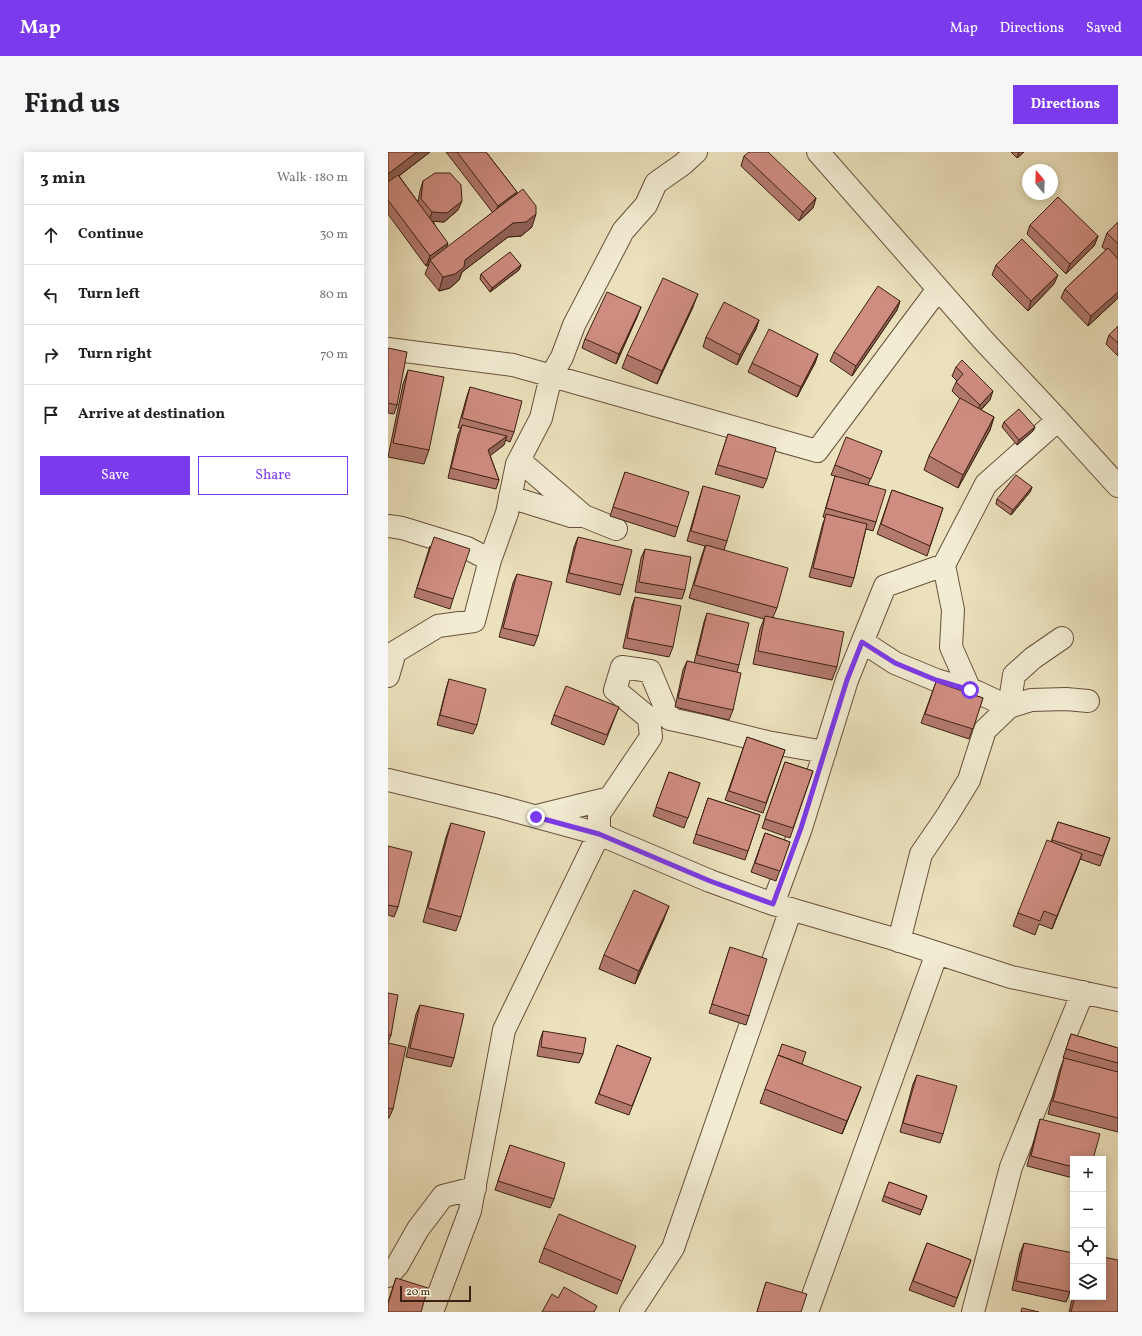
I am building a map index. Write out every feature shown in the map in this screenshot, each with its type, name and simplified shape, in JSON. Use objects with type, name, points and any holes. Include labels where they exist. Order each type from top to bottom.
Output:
[{"type":"street","points":[[388,676],[395,652],[438,626],[474,621],[490,560],[507,513],[517,464],[541,418],[551,376],[562,357],[574,325],[623,231],[646,205],[656,183],[683,164],[696,152]]},
{"type":"street","points":[[818,152],[938,289],[1118,486]]},
{"type":"street","points":[[388,350],[513,365],[817,451],[938,289]]},
{"type":"street","points":[[970,690],[951,647],[953,610],[944,565],[986,484],[1058,420]]},
{"type":"street","points":[[519,460],[584,516],[616,529]]},
{"type":"street","points":[[510,497],[571,516],[584,516]]},
{"type":"street","points":[[388,526],[402,528],[467,548],[490,560]]},
{"type":"street","points":[[631,1312],[673,1248],[782,906],[801,828],[847,680],[885,586],[944,565]]},
{"type":"street","points":[[1009,707],[1014,675],[1033,658],[1062,638]]},
{"type":"street","points":[[862,642],[895,663],[936,680],[970,690],[1009,707]]},
{"type":"street","points":[[432,1312],[470,1212],[504,1030],[599,834],[599,814],[650,737],[649,718],[615,690],[622,667],[650,671],[670,719],[767,742],[825,752]]},
{"type":"street","points":[[898,941],[921,854],[969,780],[985,730],[1009,707],[1031,700],[1066,699],[1088,701]]},
{"type":"street","points":[[388,780],[599,834],[710,881],[782,906],[1011,977],[1118,1000]]},
{"type":"street","points":[[536,817],[610,798]]},
{"type":"street","points":[[807,1312],[937,953]]},
{"type":"street","points":[[973,1312],[1011,1167],[1083,992]]},
{"type":"street","points":[[388,1276],[397,1266],[418,1229],[444,1196],[475,1188]]},
{"type":"building","points":[[388,152],[417,152],[388,174]]},
{"type":"building","points":[[457,152],[486,152],[517,192],[498,206]]},
{"type":"building","points":[[749,152],[768,152],[816,198],[803,212],[744,156]]},
{"type":"building","points":[[435,173],[450,173],[461,185],[462,201],[447,213],[432,212],[421,199],[423,181]]},
{"type":"building","points":[[398,175],[448,243],[430,256],[388,200],[388,182]]},
{"type":"building","points":[[523,189],[536,206],[536,214],[526,222],[513,223],[465,260],[464,267],[455,274],[443,277],[430,260]]},
{"type":"building","points":[[1058,197],[1098,236],[1070,264],[1030,225],[1055,200],[1058,200]]},
{"type":"building","points":[[1118,222],[1118,244],[1107,233]]},
{"type":"building","points":[[1022,239],[1058,275],[1031,301],[996,265]]},
{"type":"building","points":[[1108,248],[1118,259],[1118,292],[1091,316],[1065,289]]},
{"type":"building","points":[[510,252],[521,265],[492,288],[481,274]]},
{"type":"building","points":[[663,278],[698,294],[662,371],[627,355]]},
{"type":"building","points":[[878,286],[900,301],[856,366],[834,352]]},
{"type":"building","points":[[607,292],[641,307],[619,354],[585,339]]},
{"type":"building","points":[[724,302],[759,320],[740,355],[706,337]]},
{"type":"building","points":[[1118,326],[1118,343],[1109,335]]},
{"type":"building","points":[[769,329],[818,354],[801,387],[752,363]]},
{"type":"building","points":[[388,348],[407,352],[397,405],[388,403]]},
{"type":"building","points":[[962,360],[993,391],[980,405],[956,382],[963,374],[956,367]]},
{"type":"building","points":[[408,370],[444,377],[429,450],[393,443]]},
{"type":"building","points":[[470,387],[522,401],[514,432],[462,418]]},
{"type":"building","points":[[960,398],[994,417],[963,475],[929,456]]},
{"type":"building","points":[[1019,409],[1035,427],[1019,440],[1004,422]]},
{"type":"building","points":[[462,425],[507,436],[488,450],[499,480],[451,468]]},
{"type":"building","points":[[728,434],[776,448],[767,479],[718,465]]},
{"type":"building","points":[[846,437],[882,451],[871,479],[835,465]]},
{"type":"building","points":[[625,472],[689,492],[678,527],[613,507]]},
{"type":"building","points":[[1016,475],[1032,487],[1013,510],[997,499]]},
{"type":"building","points":[[835,476],[886,490],[876,522],[826,508]]},
{"type":"building","points":[[703,486],[740,496],[727,541],[691,531]]},
{"type":"building","points":[[892,490],[943,508],[930,546],[881,524]]},
{"type":"building","points":[[826,514],[867,524],[854,578],[813,568]]},
{"type":"building","points":[[434,537],[470,549],[453,599],[417,588]]},
{"type":"building","points":[[578,537],[632,550],[623,585],[569,573]]},
{"type":"building","points":[[706,545],[788,568],[777,608],[694,585]]},
{"type":"building","points":[[645,549],[691,557],[685,590],[639,582]]},
{"type":"building","points":[[517,574],[552,582],[538,636],[503,628]]},
{"type":"building","points":[[635,597],[681,606],[673,647],[627,638]]},
{"type":"building","points":[[707,613],[749,623],[739,665],[697,655]]},
{"type":"building","points":[[765,616],[844,632],[837,667],[758,651]]},
{"type":"building","points":[[687,661],[741,673],[733,710],[678,698]]},
{"type":"building","points":[[449,679],[486,689],[477,725],[440,715]]},
{"type":"building","points":[[936,682],[983,698],[973,729],[925,714]]},
{"type":"building","points":[[566,686],[619,707],[607,735],[554,715]]},
{"type":"building","points":[[747,737],[785,750],[766,803],[729,791]]},
{"type":"building","points":[[785,762],[813,771],[793,828],[765,819]]},
{"type":"building","points":[[669,772],[700,783],[688,818],[656,807]]},
{"type":"building","points":[[708,798],[760,815],[748,851],[696,834]]},
{"type":"building","points":[[1058,822],[1110,838],[1103,856],[1052,840]]},
{"type":"building","points":[[451,823],[485,832],[461,917],[428,908]]},
{"type":"building","points":[[765,833],[790,842],[780,871],[755,863]]},
{"type":"building","points":[[1047,840],[1082,854],[1057,916],[1044,911],[1040,921],[1018,913]]},
{"type":"building","points":[[388,846],[412,852],[398,907],[388,905]]},
{"type":"building","points":[[634,890],[669,906],[639,971],[604,955]]},
{"type":"building","points":[[730,947],[767,959],[749,1016],[712,1004]]},
{"type":"building","points":[[388,993],[398,995],[391,1035],[388,1035]]},
{"type":"building","points":[[420,1005],[464,1014],[454,1058],[410,1048]]},
{"type":"building","points":[[543,1031],[586,1038],[583,1054],[541,1047]]},
{"type":"building","points":[[1071,1034],[1118,1048],[1118,1063],[1066,1049]]},
{"type":"building","points":[[388,1043],[406,1047],[393,1109],[388,1108]]},
{"type":"building","points":[[782,1044],[806,1052],[802,1064],[778,1055]]},
{"type":"building","points":[[617,1045],[651,1058],[632,1106],[599,1094]]},
{"type":"building","points":[[778,1055],[861,1087],[847,1121],[765,1089]]},
{"type":"building","points":[[1064,1058],[1118,1072],[1118,1118],[1053,1101]]},
{"type":"building","points":[[917,1075],[957,1086],[943,1134],[903,1123]]},
{"type":"building","points":[[1040,1119],[1100,1134],[1094,1156],[1070,1156],[1070,1166],[1031,1156]]},
{"type":"building","points":[[510,1145],[565,1163],[554,1199],[498,1181]]},
{"type":"building","points":[[889,1182],[927,1196],[922,1210],[884,1196]]},
{"type":"building","points":[[559,1214],[636,1246],[622,1281],[544,1248]]},
{"type":"building","points":[[927,1243],[971,1260],[957,1298],[913,1281]]},
{"type":"building","points":[[1024,1243],[1070,1252],[1070,1292],[1016,1281]]},
{"type":"building","points":[[1106,1258],[1118,1260],[1118,1312],[1071,1312],[1074,1300],[1106,1300]]},
{"type":"building","points":[[396,1278],[428,1288],[421,1312],[388,1312],[388,1304]]},
{"type":"building","points":[[766,1282],[807,1294],[801,1312],[757,1312]]},
{"type":"building","points":[[564,1287],[597,1306],[594,1312],[542,1312],[552,1294],[558,1298]]},
{"type":"building","points":[[1022,1308],[1039,1312],[1021,1312]]},
{"type":"route","points":[[536,817],[599,834],[710,881],[773,904],[801,828],[847,680],[862,642],[895,663],[936,680],[970,690]]}]
